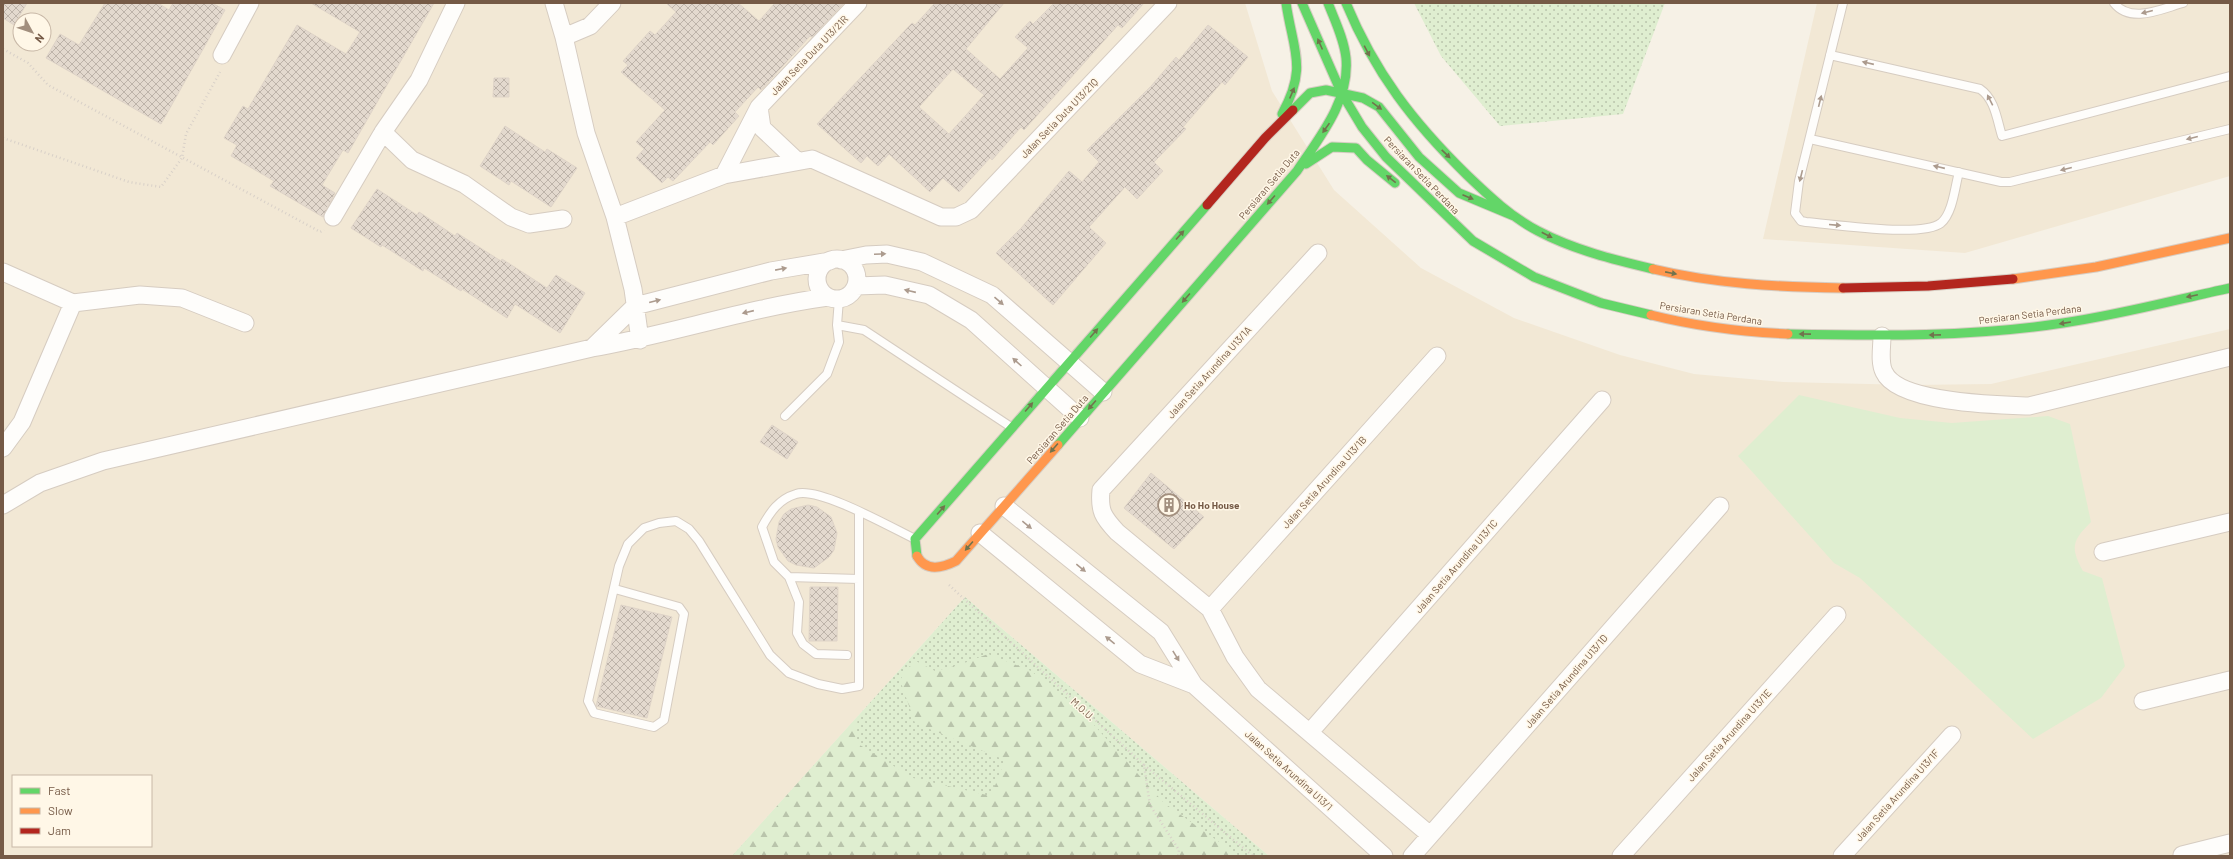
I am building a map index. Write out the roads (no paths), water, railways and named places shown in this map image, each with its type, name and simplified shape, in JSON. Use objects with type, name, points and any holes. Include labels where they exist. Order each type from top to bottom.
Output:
[{"type":"main road","points":[[1266,138],[1286,107],[1298,78],[1297,52],[1286,3]]},
{"type":"main road","name":"Persiaran Setia Perdana","points":[[1302,3],[1341,92],[1362,127],[1386,157],[1436,207],[1473,241],[1534,277],[1601,303],[1675,321],[1767,333],[1882,336],[1951,335],[2064,323],[2230,288]]},
{"type":"main road","name":"Persiaran Setia Duta","points":[[915,539],[914,548],[917,558],[926,567],[937,569],[946,567],[956,561],[1297,170],[1333,118],[1341,92],[1346,67],[1343,44],[1328,3]]},
{"type":"main road","points":[[1346,3],[1357,33],[1380,75],[1398,100],[1434,143],[1514,216]]},
{"type":"main road","points":[[915,539],[1266,138],[1310,93],[1326,90],[1341,92],[1363,98],[1380,107],[1420,157],[1459,193],[1514,216],[1551,237],[1629,264],[1707,280],[1815,288],[1948,287],[2054,274],[2230,238]]},
{"type":"main road","points":[[1297,170],[1332,147],[1356,148],[1393,182],[1436,207]]},
{"type":"street","points":[[222,55],[250,3]]},
{"type":"street","points":[[333,216],[383,132],[418,80],[456,3]]},
{"type":"street","points":[[554,3],[564,37],[586,133],[615,217],[635,306],[640,340]]},
{"type":"street","points":[[564,37],[590,26],[612,3]]},
{"type":"street","name":"Jalan Setia Duta U13/21R","points":[[724,175],[759,106],[858,3]]},
{"type":"street","name":"Jalan Setia Duta U13/21Q","points":[[797,161],[812,159],[941,217],[956,217],[971,210],[1168,3]]},
{"type":"street","points":[[759,106],[762,128],[797,161]]},
{"type":"street","points":[[383,132],[412,160],[464,184],[511,217],[529,224],[563,219]]},
{"type":"street","points":[[615,217],[724,175],[797,161]]},
{"type":"street","name":"Jalan Setia Arundina U13/1A","points":[[1210,609],[1117,532],[1106,520],[1100,506],[1101,490],[1318,253]]},
{"type":"street","points":[[592,348],[635,306],[771,271],[866,255],[887,254],[922,262],[992,295],[1103,392]]},
{"type":"street","points":[[3,505],[40,483],[103,461],[592,348],[640,340],[791,302],[833,298],[849,295],[856,286],[857,275],[851,265],[836,260],[821,268],[817,278],[819,289],[833,298]]},
{"type":"street","points":[[3,272],[73,303],[140,295],[182,298],[245,324]]},
{"type":"street","points":[[856,286],[885,285],[929,295],[971,320],[1080,418]]},
{"type":"street","points":[[3,448],[22,422],[73,303]]},
{"type":"street","points":[[1882,336],[1882,362],[1884,372],[1894,385],[1909,392],[1967,403],[2000,405],[2036,404],[2230,357]]},
{"type":"street","name":"Jalan Setia Arundina U13/1B","points":[[1210,609],[1437,356]]},
{"type":"street","name":"Jalan Setia Arundina U13/1C","points":[[1310,732],[1602,400]]},
{"type":"street","points":[[1004,506],[1161,632],[1194,685]]},
{"type":"street","name":"Jalan Setia Arundina U13/1D","points":[[1412,856],[1720,506]]},
{"type":"street","points":[[2103,552],[2230,522]]},
{"type":"street","points":[[980,533],[1140,664],[1194,685]]},
{"type":"street","points":[[1210,609],[1235,657],[1258,689],[1430,835]]},
{"type":"street","name":"Jalan Setia Arundina U13/1E","points":[[1621,856],[1837,615]]},
{"type":"street","points":[[2143,701],[2230,680]]},
{"type":"street","name":"Jalan Setia Arundina U13/1","points":[[1194,685],[1384,856]]},
{"type":"street","name":"Jalan Setia Arundina U13/1F","points":[[1842,856],[1952,735]]},
{"type":"street","points":[[2182,855],[2230,843]]},
{"type":"lane","points":[[1843,3],[1799,181],[1795,213],[1801,221],[1806,222],[1909,231],[1932,228],[1942,222],[1948,214],[1959,172]]},
{"type":"lane","points":[[2114,3],[2123,12],[2134,15],[2183,3]]},
{"type":"lane","points":[[1830,55],[1980,89],[1988,94],[1992,102],[2002,136],[2230,76]]},
{"type":"lane","points":[[1810,139],[2001,182],[2021,180],[2230,129]]},
{"type":"lane","points":[[785,416],[827,374],[839,342],[833,298]]},
{"type":"lane","points":[[837,325],[864,330],[1012,427]]},
{"type":"lane","points":[[847,655],[816,654],[803,644],[797,633],[799,602],[789,577],[774,562],[762,527],[772,509],[797,493],[822,495],[915,539]]},
{"type":"lane","points":[[615,589],[679,607],[684,614],[664,720],[654,727],[594,713],[588,701],[615,589],[619,566],[628,544],[644,528],[659,523],[676,521],[689,529],[699,541],[770,654],[789,673],[842,689],[859,686],[860,513]]},
{"type":"lane","points":[[789,577],[859,579]]},
{"type":"place","name":"Ho Ho House","points":[[1169,505]]}]
